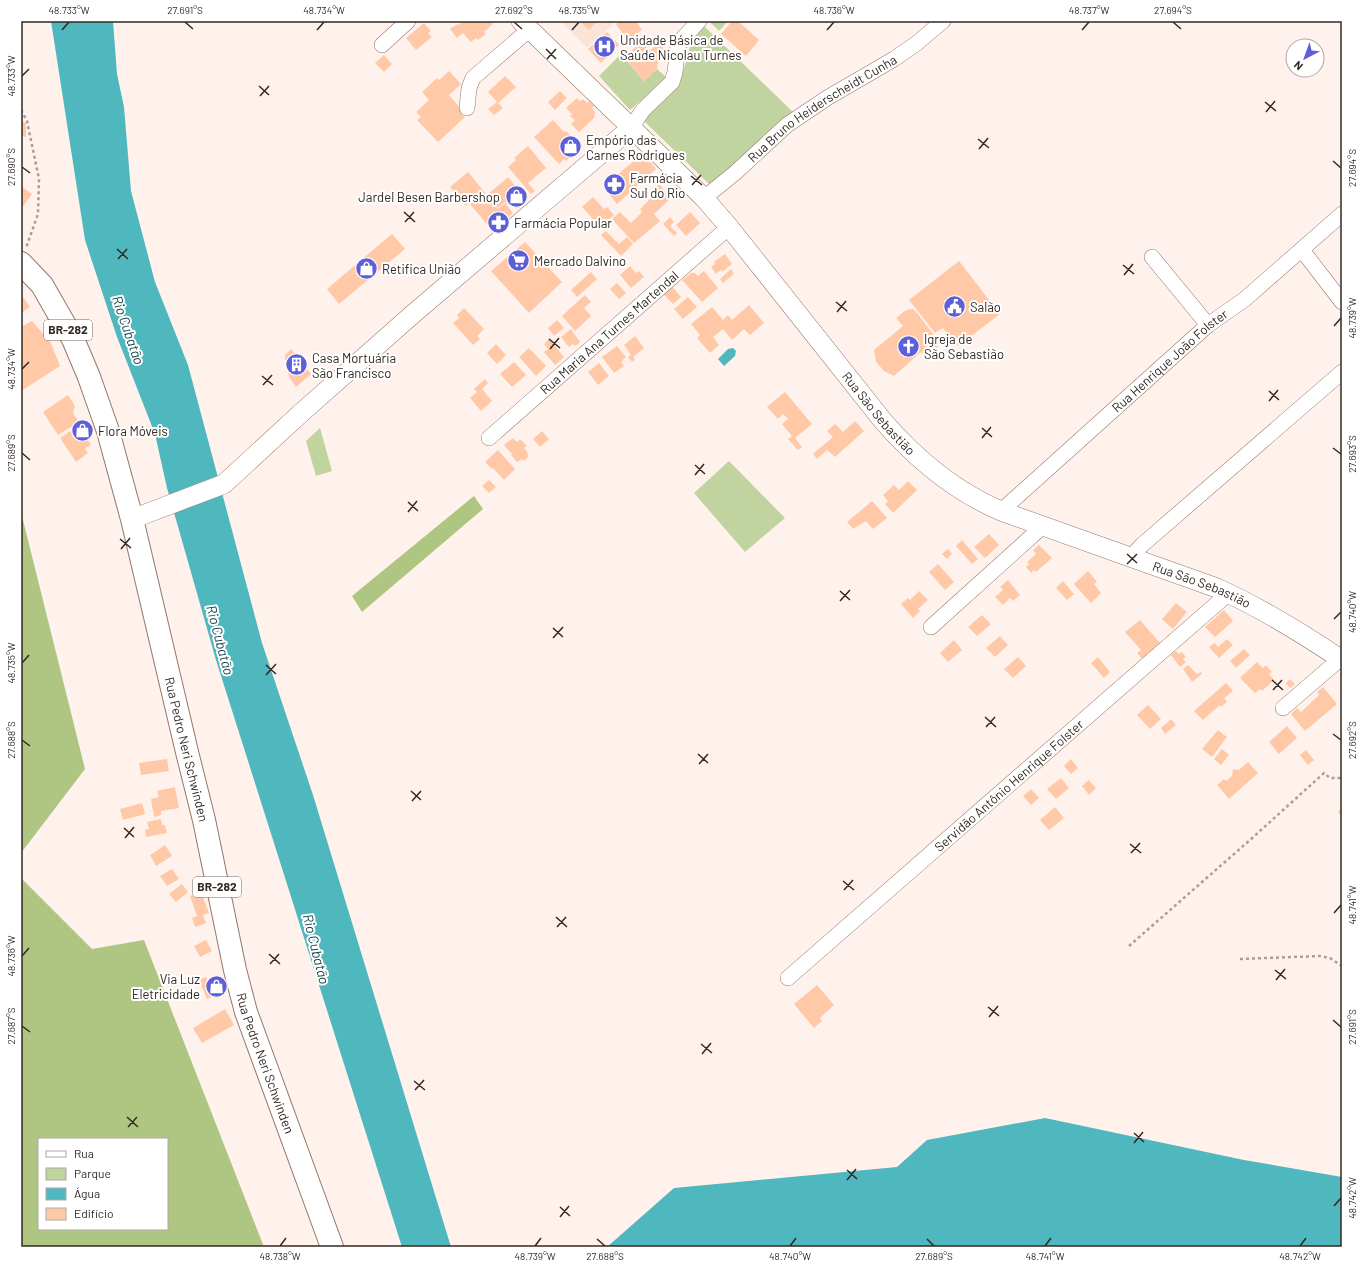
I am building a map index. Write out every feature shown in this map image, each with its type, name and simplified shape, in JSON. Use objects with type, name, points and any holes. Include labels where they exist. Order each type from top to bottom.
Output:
[{"type":"highway","name":"Rua Pedro Neri Schwinden","points":[[22,259],[42,285],[73,339],[108,431],[132,518],[204,820],[244,1005],[332,1247]]},
{"type":"main road","name":"Rua São Sebastião","points":[[526,25],[704,198],[729,226],[899,439],[919,459],[950,483],[982,502],[1043,526],[1229,593],[1273,616],[1341,660]]},
{"type":"main road","points":[[132,518],[224,484],[408,318],[631,128]]},
{"type":"street","points":[[382,45],[408,21]]},
{"type":"street","points":[[631,128],[643,110],[672,82],[675,72],[678,46],[684,36],[698,21]]},
{"type":"street","name":"Rua Bruno Heiderscheidt Cunha","points":[[704,198],[735,173],[787,125],[827,98],[894,59],[917,43],[943,21]]},
{"type":"street","points":[[467,108],[469,88],[473,78],[526,25]]},
{"type":"street","name":"Rua Henrique João Folster","points":[[1001,510],[1208,325],[1245,299],[1342,214]]},
{"type":"street","name":"Rua Maria Ana Turnes Martendal","points":[[489,438],[729,226]]},
{"type":"street","points":[[1302,250],[1342,302]]},
{"type":"street","points":[[1152,257],[1208,325]]},
{"type":"street","points":[[1131,557],[1142,545],[1342,372]]},
{"type":"street","points":[[931,627],[1043,526]]},
{"type":"street","name":"Servidão Antônio Henrique Folster","points":[[788,978],[1229,593]]},
{"type":"street","points":[[1283,708],[1341,660]]},
{"type":"path","points":[[21,110],[27,121],[39,179],[38,214],[22,259]]},
{"type":"path","points":[[1129,946],[1324,774],[1330,778],[1342,778]]},
{"type":"path","points":[[1240,959],[1320,956],[1330,958],[1342,966]]},
{"type":"shaded area","points":[[560,21],[616,21],[587,48]]},
{"type":"green space","points":[[713,21],[728,21],[719,31],[711,23]]},
{"type":"green space","points":[[704,26],[794,113],[710,185],[646,123],[642,117],[681,79],[691,43]]},
{"type":"green space","points":[[621,54],[644,81],[657,69],[667,78],[630,110],[599,76]]},
{"type":"green space","points":[[320,428],[332,471],[316,476],[306,441]]},
{"type":"green space","points":[[729,461],[785,518],[745,552],[694,493]]},
{"type":"green space","points":[[474,496],[483,509],[362,612],[352,596]]},
{"type":"green space","points":[[21,512],[85,769],[21,853]]},
{"type":"green space","points":[[21,878],[92,949],[144,940],[264,1247],[21,1247]]},
{"type":"water","name":"Rio Cubatão","points":[[51,21],[113,21],[117,74],[124,107],[131,191],[155,282],[188,365],[262,643],[313,795],[451,1247],[402,1247],[216,660],[167,488],[155,434],[117,337],[85,240]]},
{"type":"water","points":[[733,348],[736,351],[735,356],[724,366],[718,359],[728,349]]},
{"type":"water","points":[[1045,1118],[1244,1160],[1342,1177],[1342,1247],[607,1247],[674,1188],[897,1167],[927,1140]]},
{"type":"building","points":[[464,21],[491,21],[493,24],[484,32],[486,34],[478,40],[476,38],[471,42],[463,33],[457,38],[450,29]]},
{"type":"building","points":[[580,21],[597,21],[589,30]]},
{"type":"building","points":[[620,21],[636,21],[642,30],[628,41],[616,24]]},
{"type":"building","points":[[732,21],[738,21],[759,40],[746,56],[721,34]]},
{"type":"building","points":[[424,23],[431,31],[428,33],[432,37],[416,50],[406,38]]},
{"type":"building","name":"Unidade Básica de Saúde Nicolau Turnes","points":[[607,32],[619,45],[601,63],[588,49]]},
{"type":"building","points":[[641,41],[650,51],[658,43],[668,52],[658,62],[657,69],[644,81],[625,58]]},
{"type":"building","points":[[384,55],[392,64],[384,72],[375,63]]},
{"type":"building","points":[[449,71],[461,84],[449,95],[462,110],[460,112],[465,117],[438,142],[417,120],[421,117],[416,112],[429,100],[422,92],[437,78],[439,80]]},
{"type":"building","points":[[505,76],[516,87],[498,103],[503,108],[494,115],[488,109],[497,102],[488,92]]},
{"type":"building","points":[[560,91],[567,98],[555,110],[548,102]]},
{"type":"building","points":[[577,98],[580,101],[583,99],[587,103],[589,101],[594,106],[592,108],[595,112],[594,118],[579,132],[571,124],[575,120],[570,116],[572,114],[566,108]]},
{"type":"building","points":[[21,120],[26,123],[26,137],[21,136]]},
{"type":"building","points":[[553,120],[564,132],[566,131],[570,135],[568,137],[577,147],[566,161],[564,159],[559,164],[534,137]]},
{"type":"building","points":[[528,146],[546,168],[528,183],[535,191],[531,194],[508,167],[516,160],[514,158]]},
{"type":"building","points":[[645,155],[656,169],[617,204],[605,189],[612,183],[610,181],[636,159],[638,161]]},
{"type":"building","points":[[468,172],[498,209],[505,203],[513,213],[492,230],[469,203],[466,206],[450,187]]},
{"type":"building","points":[[508,177],[521,193],[508,205],[505,202],[498,208],[487,195]]},
{"type":"building","points":[[659,184],[671,198],[654,214],[660,221],[634,243],[612,219],[620,212],[631,223],[642,212],[640,209],[654,195],[651,191]]},
{"type":"building","points":[[21,186],[32,194],[21,209]]},
{"type":"building","points":[[593,197],[604,209],[607,207],[614,215],[600,227],[582,207]]},
{"type":"building","points":[[690,212],[700,223],[686,236],[676,225]]},
{"type":"building","points":[[670,217],[674,222],[670,226],[677,233],[674,236],[663,224]]},
{"type":"building","points":[[606,231],[619,244],[627,237],[633,244],[621,256],[601,235]]},
{"type":"building","name":"Retifica União","points":[[392,234],[405,249],[339,304],[327,289]]},
{"type":"building","points":[[525,242],[562,282],[529,313],[491,271]]},
{"type":"building","points":[[725,254],[732,264],[722,272],[721,270],[716,274],[711,267],[715,264],[714,262]]},
{"type":"building","name":"Salão","points":[[959,261],[1000,314],[958,346],[943,328],[935,333],[909,300]]},
{"type":"building","points":[[630,266],[636,273],[639,271],[644,277],[631,288],[620,275]]},
{"type":"building","points":[[731,269],[734,274],[723,283],[720,279]]},
{"type":"building","points":[[704,271],[718,288],[702,302],[682,280],[691,273],[695,273],[698,276]]},
{"type":"building","points":[[591,272],[597,279],[577,297],[571,290]]},
{"type":"building","points":[[617,283],[626,293],[619,299],[610,289]]},
{"type":"building","points":[[671,285],[681,297],[673,304],[662,293]]},
{"type":"building","points":[[21,294],[30,307],[21,313]]},
{"type":"building","points":[[585,295],[591,302],[584,308],[591,316],[575,331],[562,316]]},
{"type":"building","points":[[688,297],[697,307],[683,319],[674,309]]},
{"type":"building","points":[[749,305],[764,323],[750,335],[744,329],[732,340],[723,329],[713,337],[719,345],[710,353],[697,338],[700,335],[691,324],[712,307],[723,320],[728,315],[732,320]]},
{"type":"building","points":[[464,308],[484,329],[477,336],[480,339],[473,345],[453,323],[459,318],[457,315]]},
{"type":"building","name":"Igreja de São Sebastião","points":[[913,309],[939,342],[937,349],[927,358],[921,352],[894,376],[884,371],[876,362],[874,350],[903,326],[896,318],[906,310]]},
{"type":"building","points":[[557,320],[564,328],[554,336],[548,328]]},
{"type":"building","points":[[32,321],[51,343],[60,366],[21,391],[21,327]]},
{"type":"building","points":[[571,329],[580,342],[575,346],[573,344],[569,347],[561,337]]},
{"type":"building","points":[[635,336],[644,348],[633,357],[635,360],[632,362],[628,357],[631,355],[624,345]]},
{"type":"building","points":[[549,339],[564,357],[555,365],[544,352],[548,349],[544,344]]},
{"type":"building","points":[[496,344],[506,355],[497,364],[487,353]]},
{"type":"building","points":[[617,346],[626,357],[621,362],[624,366],[614,373],[602,357]]},
{"type":"building","points":[[529,348],[546,366],[536,376],[519,357]]},
{"type":"building","name":"Casa Mortuária São Francisco","points":[[291,349],[311,374],[296,387],[289,377],[288,372],[291,368],[285,359],[285,355]]},
{"type":"building","points":[[514,362],[526,375],[512,387],[500,374]]},
{"type":"building","points":[[599,363],[609,376],[598,385],[588,372]]},
{"type":"building","points":[[485,379],[488,383],[482,389],[492,401],[481,411],[470,398],[477,392],[474,389]]},
{"type":"building","points":[[785,392],[812,424],[795,438],[802,447],[798,450],[788,439],[792,436],[782,424],[788,419],[783,414],[778,419],[767,407]]},
{"type":"building","points":[[68,395],[75,406],[73,413],[79,422],[58,435],[43,412]]},
{"type":"building","points":[[855,421],[864,431],[835,457],[827,450],[817,459],[813,454],[833,437],[827,431],[835,424],[843,432]]},
{"type":"building","points":[[81,424],[91,445],[85,448],[88,453],[76,462],[60,438]]},
{"type":"building","points":[[542,431],[549,439],[540,447],[533,439]]},
{"type":"building","points":[[513,438],[517,442],[520,439],[527,446],[524,448],[529,456],[524,461],[522,459],[517,462],[504,445]]},
{"type":"building","points":[[498,450],[515,469],[504,480],[485,462]]},
{"type":"building","points":[[489,480],[496,487],[489,493],[482,486]]},
{"type":"building","points":[[908,481],[917,490],[893,513],[885,504],[888,501],[883,495],[894,485],[899,490]]},
{"type":"building","points":[[872,501],[887,518],[873,529],[866,521],[853,529],[847,522]]},
{"type":"building","points":[[989,534],[999,545],[985,558],[974,547]]},
{"type":"building","points":[[962,540],[978,559],[972,564],[956,546]]},
{"type":"building","points":[[1039,545],[1052,558],[1036,572],[1034,570],[1031,573],[1026,567],[1029,564],[1027,562],[1036,554],[1033,550]]},
{"type":"building","points":[[948,549],[952,554],[947,559],[942,554]]},
{"type":"building","points":[[938,564],[954,582],[945,590],[929,572]]},
{"type":"building","points":[[1088,571],[1097,582],[1094,584],[1101,593],[1091,603],[1074,584]]},
{"type":"building","points":[[1008,580],[1020,595],[1013,601],[1010,598],[1003,605],[995,597],[1003,590],[1000,587]]},
{"type":"building","points":[[1063,581],[1074,594],[1067,600],[1056,588]]},
{"type":"building","points":[[919,591],[928,600],[918,609],[920,611],[913,618],[901,604],[908,598],[910,600]]},
{"type":"building","points":[[1176,603],[1187,612],[1173,629],[1162,619]]},
{"type":"building","points":[[1224,610],[1233,621],[1215,637],[1205,627]]},
{"type":"building","points":[[982,615],[991,624],[977,636],[968,627]]},
{"type":"building","points":[[1140,620],[1161,644],[1143,660],[1137,653],[1141,650],[1125,632]]},
{"type":"building","points":[[1000,636],[1008,645],[995,657],[986,648]]},
{"type":"building","points":[[1227,639],[1233,645],[1219,658],[1209,647],[1215,643],[1218,647]]},
{"type":"building","points":[[954,640],[962,650],[948,662],[940,653]]},
{"type":"building","points":[[1244,649],[1250,655],[1236,668],[1230,661]]},
{"type":"building","points":[[1176,651],[1179,654],[1182,652],[1186,657],[1183,659],[1186,662],[1180,667],[1171,655]]},
{"type":"building","points":[[1018,657],[1026,666],[1013,678],[1004,669]]},
{"type":"building","points":[[1098,657],[1110,672],[1104,678],[1091,663]]},
{"type":"building","points":[[1257,662],[1263,668],[1266,665],[1272,672],[1269,674],[1274,680],[1262,691],[1260,689],[1255,693],[1240,678]]},
{"type":"building","points":[[1188,665],[1197,674],[1201,672],[1202,674],[1192,682],[1183,669]]},
{"type":"building","points":[[1290,679],[1295,684],[1290,688],[1286,683]]},
{"type":"building","points":[[1226,683],[1233,691],[1224,698],[1227,702],[1221,707],[1220,705],[1203,720],[1194,711]]},
{"type":"building","points":[[1323,687],[1337,704],[1305,731],[1291,714],[1297,708],[1301,712],[1319,695],[1317,692]]},
{"type":"building","points":[[1148,705],[1161,719],[1150,729],[1137,715]]},
{"type":"building","points":[[1171,719],[1176,725],[1165,734],[1161,728]]},
{"type":"building","points":[[1287,726],[1297,738],[1279,754],[1269,742]]},
{"type":"building","points":[[1218,730],[1227,737],[1212,757],[1202,749]]},
{"type":"building","points":[[1222,749],[1229,755],[1221,765],[1214,759]]},
{"type":"building","points":[[1306,750],[1314,760],[1308,765],[1300,755]]},
{"type":"building","points":[[167,759],[169,771],[141,775],[139,763]]},
{"type":"building","points":[[1071,759],[1078,768],[1071,774],[1064,766]]},
{"type":"building","points":[[1248,762],[1258,773],[1229,799],[1217,785],[1224,779],[1226,781],[1232,776],[1233,769],[1239,770]]},
{"type":"building","points":[[1061,778],[1069,788],[1056,799],[1047,789]]},
{"type":"building","points":[[1089,780],[1096,788],[1089,795],[1082,786]]},
{"type":"building","points":[[175,787],[179,808],[161,811],[161,815],[154,817],[151,799],[159,797],[157,791]]},
{"type":"building","points":[[1031,789],[1039,798],[1031,805],[1023,796]]},
{"type":"building","points":[[142,803],[145,814],[123,820],[120,809]]},
{"type":"building","points":[[1055,807],[1064,818],[1049,830],[1040,820]]},
{"type":"building","points":[[1342,808],[1342,817],[1338,812]]},
{"type":"building","points":[[161,819],[162,825],[165,825],[167,833],[146,837],[145,830],[149,829],[147,822]]},
{"type":"building","points":[[165,845],[172,856],[156,866],[150,855]]},
{"type":"building","points":[[172,869],[179,879],[167,886],[160,876]]},
{"type":"building","points":[[182,884],[188,892],[176,902],[169,894]]},
{"type":"building","points":[[201,892],[209,913],[203,915],[206,923],[195,927],[192,918],[197,916],[190,896]]},
{"type":"building","points":[[206,940],[212,951],[200,957],[194,946]]},
{"type":"building","points":[[206,977],[208,982],[216,979],[222,993],[207,999],[199,980]]},
{"type":"building","points":[[817,985],[834,1005],[820,1018],[822,1021],[814,1028],[794,1004]]},
{"type":"building","points":[[225,1009],[234,1025],[202,1043],[193,1028]]},
{"type":"place","name":"Unidade Básica de Saúde Nicolau Turnes","points":[[604,47]]},
{"type":"place","name":"Empório das Carnes Rodrigues","points":[[571,147]]},
{"type":"place","name":"Farmácia Sul do Rio","points":[[615,185]]},
{"type":"place","name":"Jardel Besen Barbershop","points":[[516,197]]},
{"type":"place","name":"Farmácia Popular","points":[[498,223]]},
{"type":"place","name":"Mercado Dalvino","points":[[518,261]]},
{"type":"place","name":"Retifica União","points":[[366,269]]},
{"type":"place","name":"Salão","points":[[955,307]]},
{"type":"place","name":"Igreja de São Sebastião","points":[[909,346]]},
{"type":"place","name":"Casa Mortuária São Francisco","points":[[296,365]]},
{"type":"place","name":"Flora Móveis","points":[[82,431]]},
{"type":"place","name":"Via Luz Eletricidade","points":[[216,986]]}]
